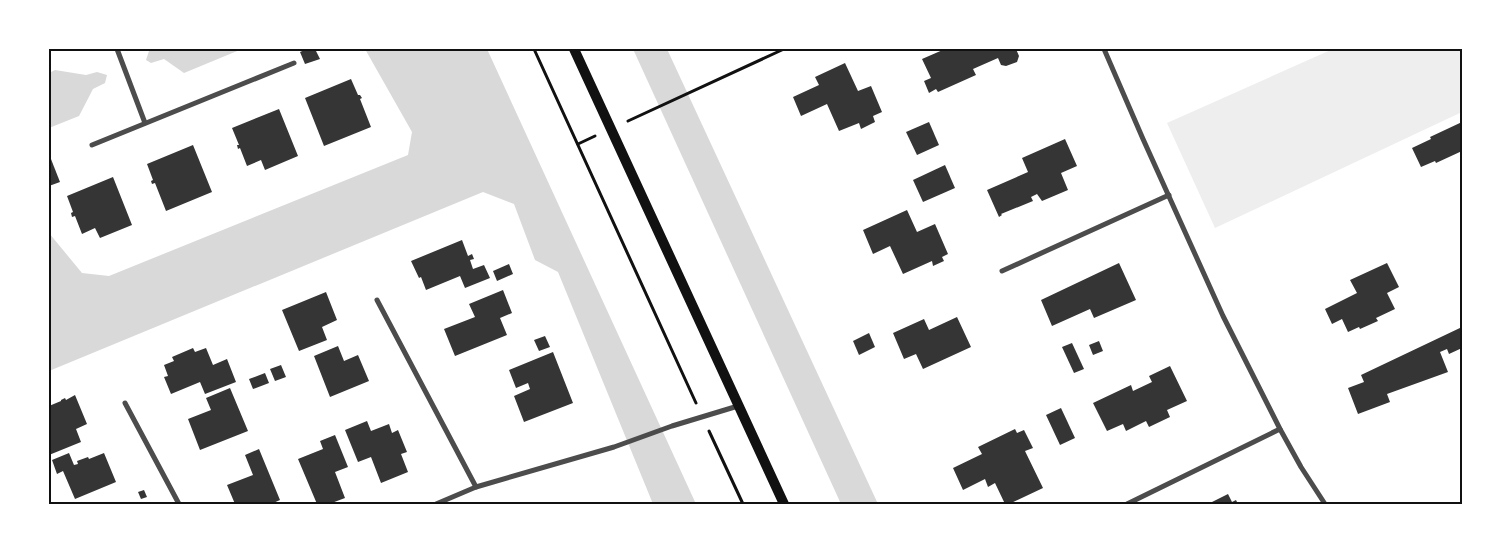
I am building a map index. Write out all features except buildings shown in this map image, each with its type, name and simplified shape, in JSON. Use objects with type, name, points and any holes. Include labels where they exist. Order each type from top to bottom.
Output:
[{"type":"main road","points":[[574,49],[784,504]]},
{"type":"street","points":[[117,49],[145,123]]},
{"type":"street","points":[[1104,49],[1223,316],[1280,429],[1324,504]]},
{"type":"street","points":[[92,145],[294,62]]},
{"type":"street","points":[[1002,271],[1169,195]]},
{"type":"street","points":[[378,300],[476,488]]},
{"type":"street","points":[[125,403],[179,504]]},
{"type":"street","points":[[436,504],[476,488],[614,447],[702,416],[738,406]]},
{"type":"street","points":[[1126,504],[1280,429]]},
{"type":"path","points":[[534,49],[743,504]]},
{"type":"path","points":[[636,117],[784,49]]},
{"type":"shaded area","points":[[152,49],[242,49],[184,73],[164,59],[151,63],[146,60],[149,51]]},
{"type":"shaded area","points":[[365,49],[487,49],[696,504],[653,504],[558,272],[535,260],[514,204],[483,192],[49,371],[49,233],[82,273],[109,276],[408,155],[412,132]]},
{"type":"shaded area","points":[[633,49],[667,49],[878,504],[841,504]]},
{"type":"shaded area","points":[[1333,49],[1462,49],[1462,112],[1215,228],[1167,123]]},
{"type":"shaded area","points":[[55,70],[86,75],[97,72],[107,75],[105,83],[93,89],[79,116],[49,128],[49,73]]}]
